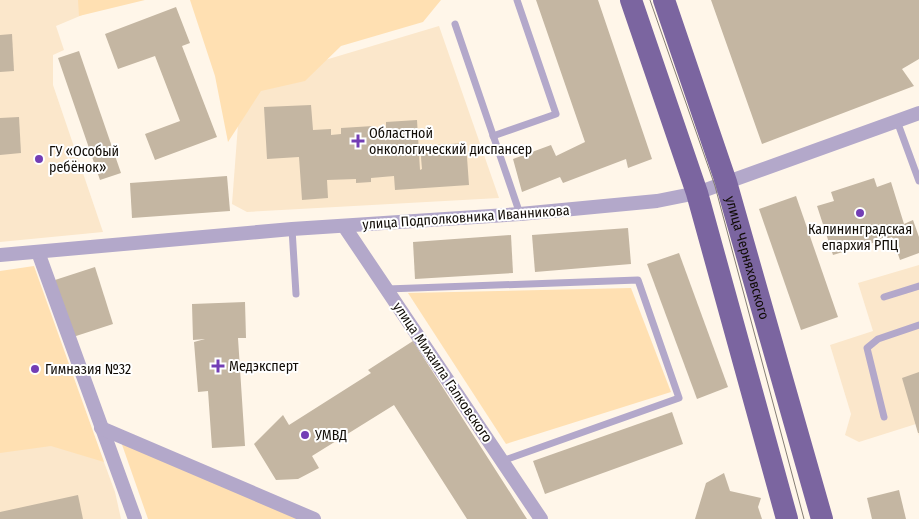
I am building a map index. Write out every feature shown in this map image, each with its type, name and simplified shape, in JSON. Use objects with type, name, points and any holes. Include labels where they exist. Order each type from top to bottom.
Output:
[{"type":"main road","points":[[631,0],[697,193],[788,519]]},
{"type":"main road","name":"улица Черняховского","points":[[664,0],[726,182],[822,519]]},
{"type":"street","name":"улица Подполковника Иванникова","points":[[0,255],[292,229],[520,214],[657,200],[697,193],[919,113]]},
{"type":"street","name":"улица Михаила Галковского","points":[[344,226],[541,519]]},
{"type":"street","points":[[38,252],[135,519]]},
{"type":"street","points":[[101,428],[314,519]]},
{"type":"lane","points":[[493,136],[556,114],[517,0]]},
{"type":"lane","points":[[455,24],[520,214]]},
{"type":"lane","points":[[897,120],[919,182]]},
{"type":"lane","points":[[292,229],[296,294]]},
{"type":"lane","points":[[387,289],[638,280],[679,398],[502,461]]},
{"type":"lane","points":[[884,297],[919,286]]},
{"type":"lane","points":[[884,416],[867,348],[878,339],[919,325]]},
{"type":"shaded area","name":"ГУ «Особый ребёнок»","points":[[0,0],[118,0],[56,26],[64,50],[53,55],[53,85],[103,232],[0,242]]},
{"type":"shaded area","points":[[78,0],[145,0],[79,16]]},
{"type":"shaded area","points":[[190,0],[441,0],[423,22],[341,46],[305,81],[261,91],[228,142],[215,76]]},
{"type":"shaded area","name":"Областной онкологический диспансер","points":[[439,26],[499,198],[247,212],[232,204],[241,85]]},
{"type":"shaded area","points":[[919,265],[919,436],[916,424],[859,442],[845,435],[851,414],[830,345],[873,331],[858,283]]},
{"type":"shaded area","name":"Гимназия №32","points":[[34,266],[104,462],[51,446],[0,453],[0,271]]},
{"type":"shaded area","name":"Гимназия №32","points":[[34,273],[115,492],[121,519],[0,519],[0,276]]},
{"type":"shaded area","points":[[631,288],[671,392],[506,444],[408,293]]},
{"type":"shaded area","points":[[119,436],[305,519],[148,519]]},
{"type":"building","points":[[536,0],[598,0],[652,159],[628,168],[626,159],[563,183],[560,177],[522,192],[513,159],[551,145],[556,156],[585,142]]},
{"type":"building","points":[[711,0],[919,0],[919,59],[902,69],[914,86],[762,144]]},
{"type":"building","points":[[176,7],[190,43],[182,46],[217,137],[155,160],[145,134],[180,121],[155,56],[118,69],[105,34]]},
{"type":"building","points":[[12,34],[14,71],[0,72],[0,35]]},
{"type":"building","points":[[79,51],[121,173],[100,180],[58,58]]},
{"type":"building","points":[[311,105],[313,130],[331,129],[331,135],[341,134],[341,128],[373,126],[373,131],[386,130],[386,122],[417,120],[420,170],[422,169],[420,146],[466,143],[469,185],[395,190],[394,176],[371,178],[371,182],[356,183],[356,179],[327,180],[328,198],[302,200],[299,157],[267,159],[264,107]]},
{"type":"building","points":[[19,117],[21,153],[0,155],[0,118]]},
{"type":"building","points":[[227,176],[230,211],[132,218],[130,183]]},
{"type":"building","name":"Калининградская епархия РПЦ","points":[[874,178],[877,187],[891,182],[904,224],[913,220],[919,237],[919,253],[900,260],[892,237],[833,255],[817,206],[834,201],[831,192]]},
{"type":"building","points":[[796,196],[838,317],[801,330],[759,209]]},
{"type":"building","points":[[628,228],[631,264],[535,272],[532,235]]},
{"type":"building","points":[[511,235],[513,273],[415,279],[413,242]]},
{"type":"building","points":[[679,253],[728,387],[697,399],[647,264]]},
{"type":"building","points":[[95,267],[113,324],[73,337],[55,280]]},
{"type":"building","name":"Медэксперт","points":[[245,302],[246,338],[238,338],[245,446],[212,448],[208,391],[198,392],[194,342],[205,339],[193,340],[192,304]]},
{"type":"building","name":"УМВД","points":[[413,341],[527,519],[467,519],[394,405],[312,456],[319,468],[298,479],[276,480],[254,444],[283,415],[289,425],[371,373],[368,370]]},
{"type":"building","points":[[919,372],[919,433],[918,433],[902,378]]},
{"type":"building","points":[[672,412],[683,444],[545,494],[533,461]]},
{"type":"building","points":[[724,473],[730,491],[761,498],[758,507],[762,519],[695,519],[706,483]]},
{"type":"building","points":[[899,490],[906,519],[872,519],[867,498]]},
{"type":"building","points":[[78,495],[83,519],[0,519],[0,512]]},
{"type":"tram line","points":[[650,0],[715,186],[804,519]]},
{"type":"place","name":"Областной онкологический диспансер","points":[[358,141]]},
{"type":"place","name":"ГУ «Особый ребёнок»","points":[[39,159]]},
{"type":"place","name":"Калининградская епархия РПЦ","points":[[860,213]]},
{"type":"place","name":"Медэксперт","points":[[218,366]]},
{"type":"place","name":"Гимназия №32","points":[[35,369]]},
{"type":"place","name":"УМВД","points":[[305,435]]}]
